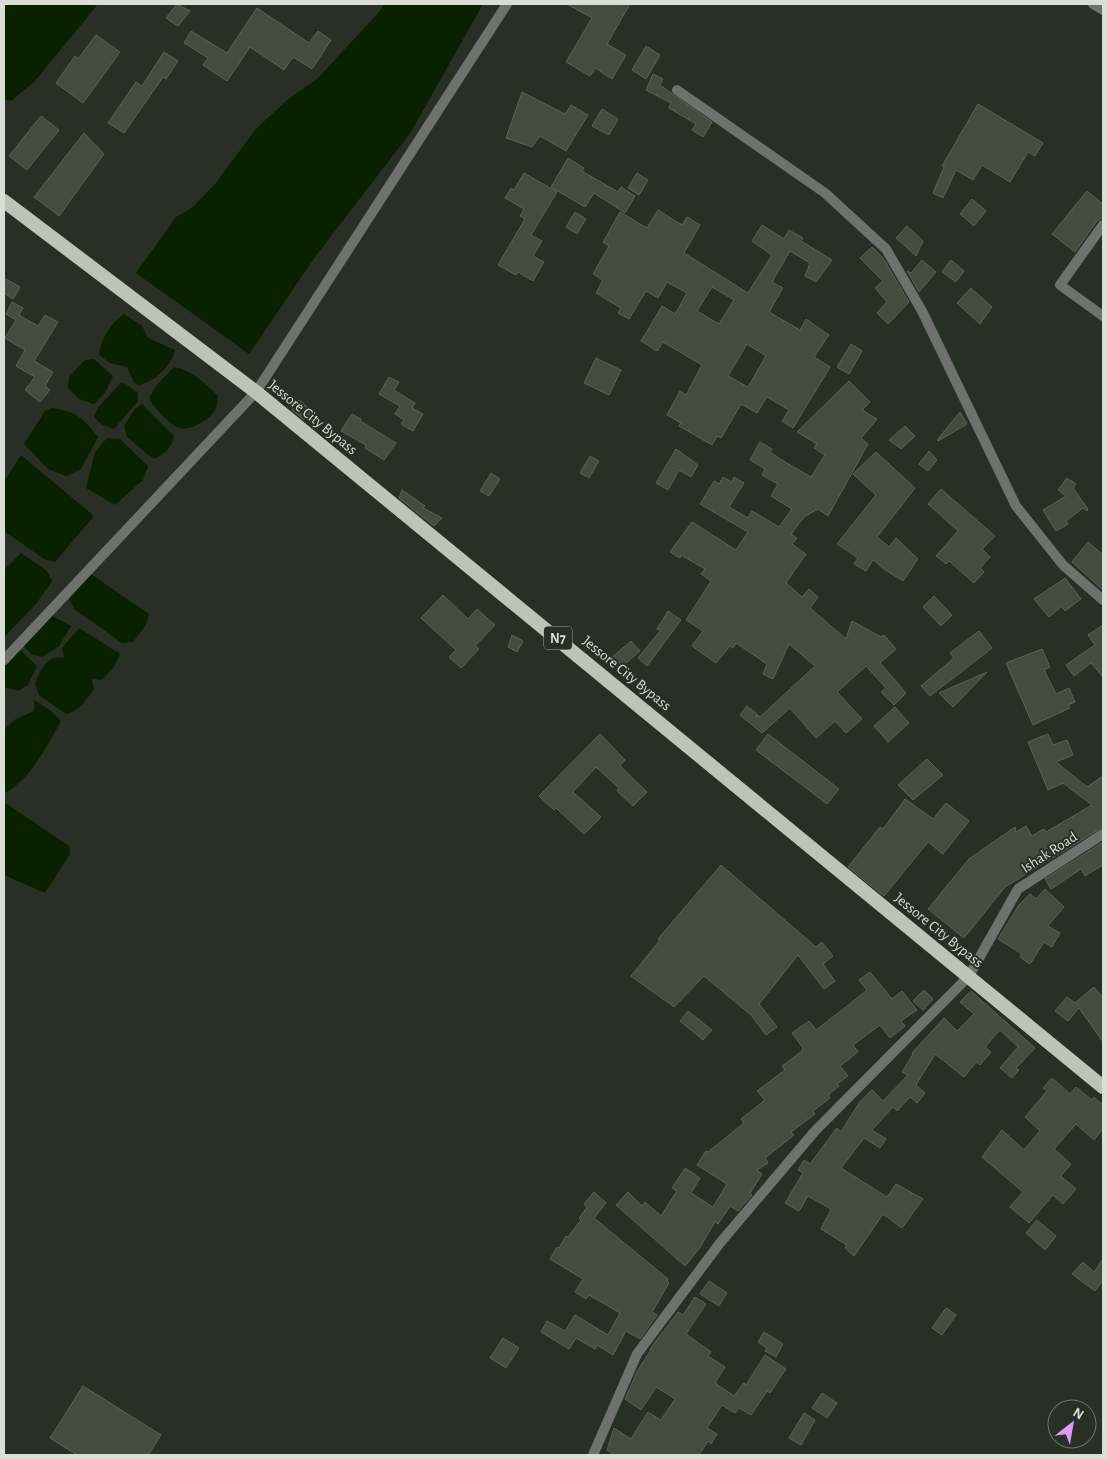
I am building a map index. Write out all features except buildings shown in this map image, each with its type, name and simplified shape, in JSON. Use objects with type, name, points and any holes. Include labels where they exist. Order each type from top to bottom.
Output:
[{"type":"highway","name":"Jessore City Bypass","points":[[4,201],[256,392],[1103,1088]]},
{"type":"street","points":[[4,660],[256,392],[507,4]]},
{"type":"street","points":[[1094,4],[1103,10]]},
{"type":"street","points":[[677,90],[825,193],[886,249],[922,311],[1016,506],[1063,565],[1103,600]]},
{"type":"street","points":[[1103,225],[1060,285],[1103,316]]},
{"type":"street","name":"Ishak Road","points":[[593,1455],[637,1354],[720,1243],[815,1131],[969,976],[1018,890],[1103,834]]},
{"type":"shaded area","points":[[4,4],[98,4],[35,81],[11,101],[4,99]]},
{"type":"shaded area","points":[[383,4],[483,4],[411,132],[315,257],[249,354],[136,273],[176,217],[193,207],[215,184],[256,129],[287,100],[317,79],[381,10]]},
{"type":"shaded area","points":[[124,314],[142,326],[148,338],[175,350],[170,362],[162,372],[151,380],[139,385],[134,383],[127,367],[110,363],[99,355],[107,332]]},
{"type":"shaded area","points":[[94,359],[113,376],[105,393],[94,404],[79,399],[68,388],[69,377],[85,360]]},
{"type":"shaded area","points":[[174,367],[192,374],[218,396],[216,410],[204,421],[189,428],[180,428],[172,424],[158,411],[149,398],[156,386]]},
{"type":"shaded area","points":[[121,383],[126,384],[138,393],[138,401],[114,429],[101,424],[94,417],[98,407]]},
{"type":"shaded area","points":[[142,404],[174,436],[167,450],[153,459],[127,437],[124,426],[135,409]]},
{"type":"shaded area","points":[[52,408],[67,411],[78,416],[98,437],[81,469],[66,476],[48,469],[24,444],[45,411]]},
{"type":"shaded area","points":[[107,438],[120,439],[148,466],[143,480],[115,505],[86,488],[95,452]]},
{"type":"shaded area","points":[[21,455],[94,516],[55,562],[44,559],[4,531],[4,481]]},
{"type":"shaded area","points":[[21,553],[47,571],[52,581],[36,604],[4,637],[4,570]]},
{"type":"shaded area","points":[[91,574],[149,614],[146,625],[133,642],[122,643],[74,609],[69,598]]},
{"type":"shaded area","points":[[43,611],[71,626],[59,646],[42,657],[31,654],[21,643],[28,629]]},
{"type":"shaded area","points":[[79,628],[120,654],[114,667],[102,680],[92,679],[94,689],[89,697],[75,711],[66,714],[39,695],[35,684],[42,669],[49,661],[64,658],[62,648]]},
{"type":"shaded area","points":[[19,649],[37,666],[28,685],[18,691],[4,687],[4,655]]},
{"type":"shaded area","points":[[34,700],[50,710],[61,721],[38,761],[23,779],[5,793],[4,730],[14,720],[34,711]]},
{"type":"shaded area","points":[[4,802],[69,846],[70,854],[45,893],[4,875]]}]
